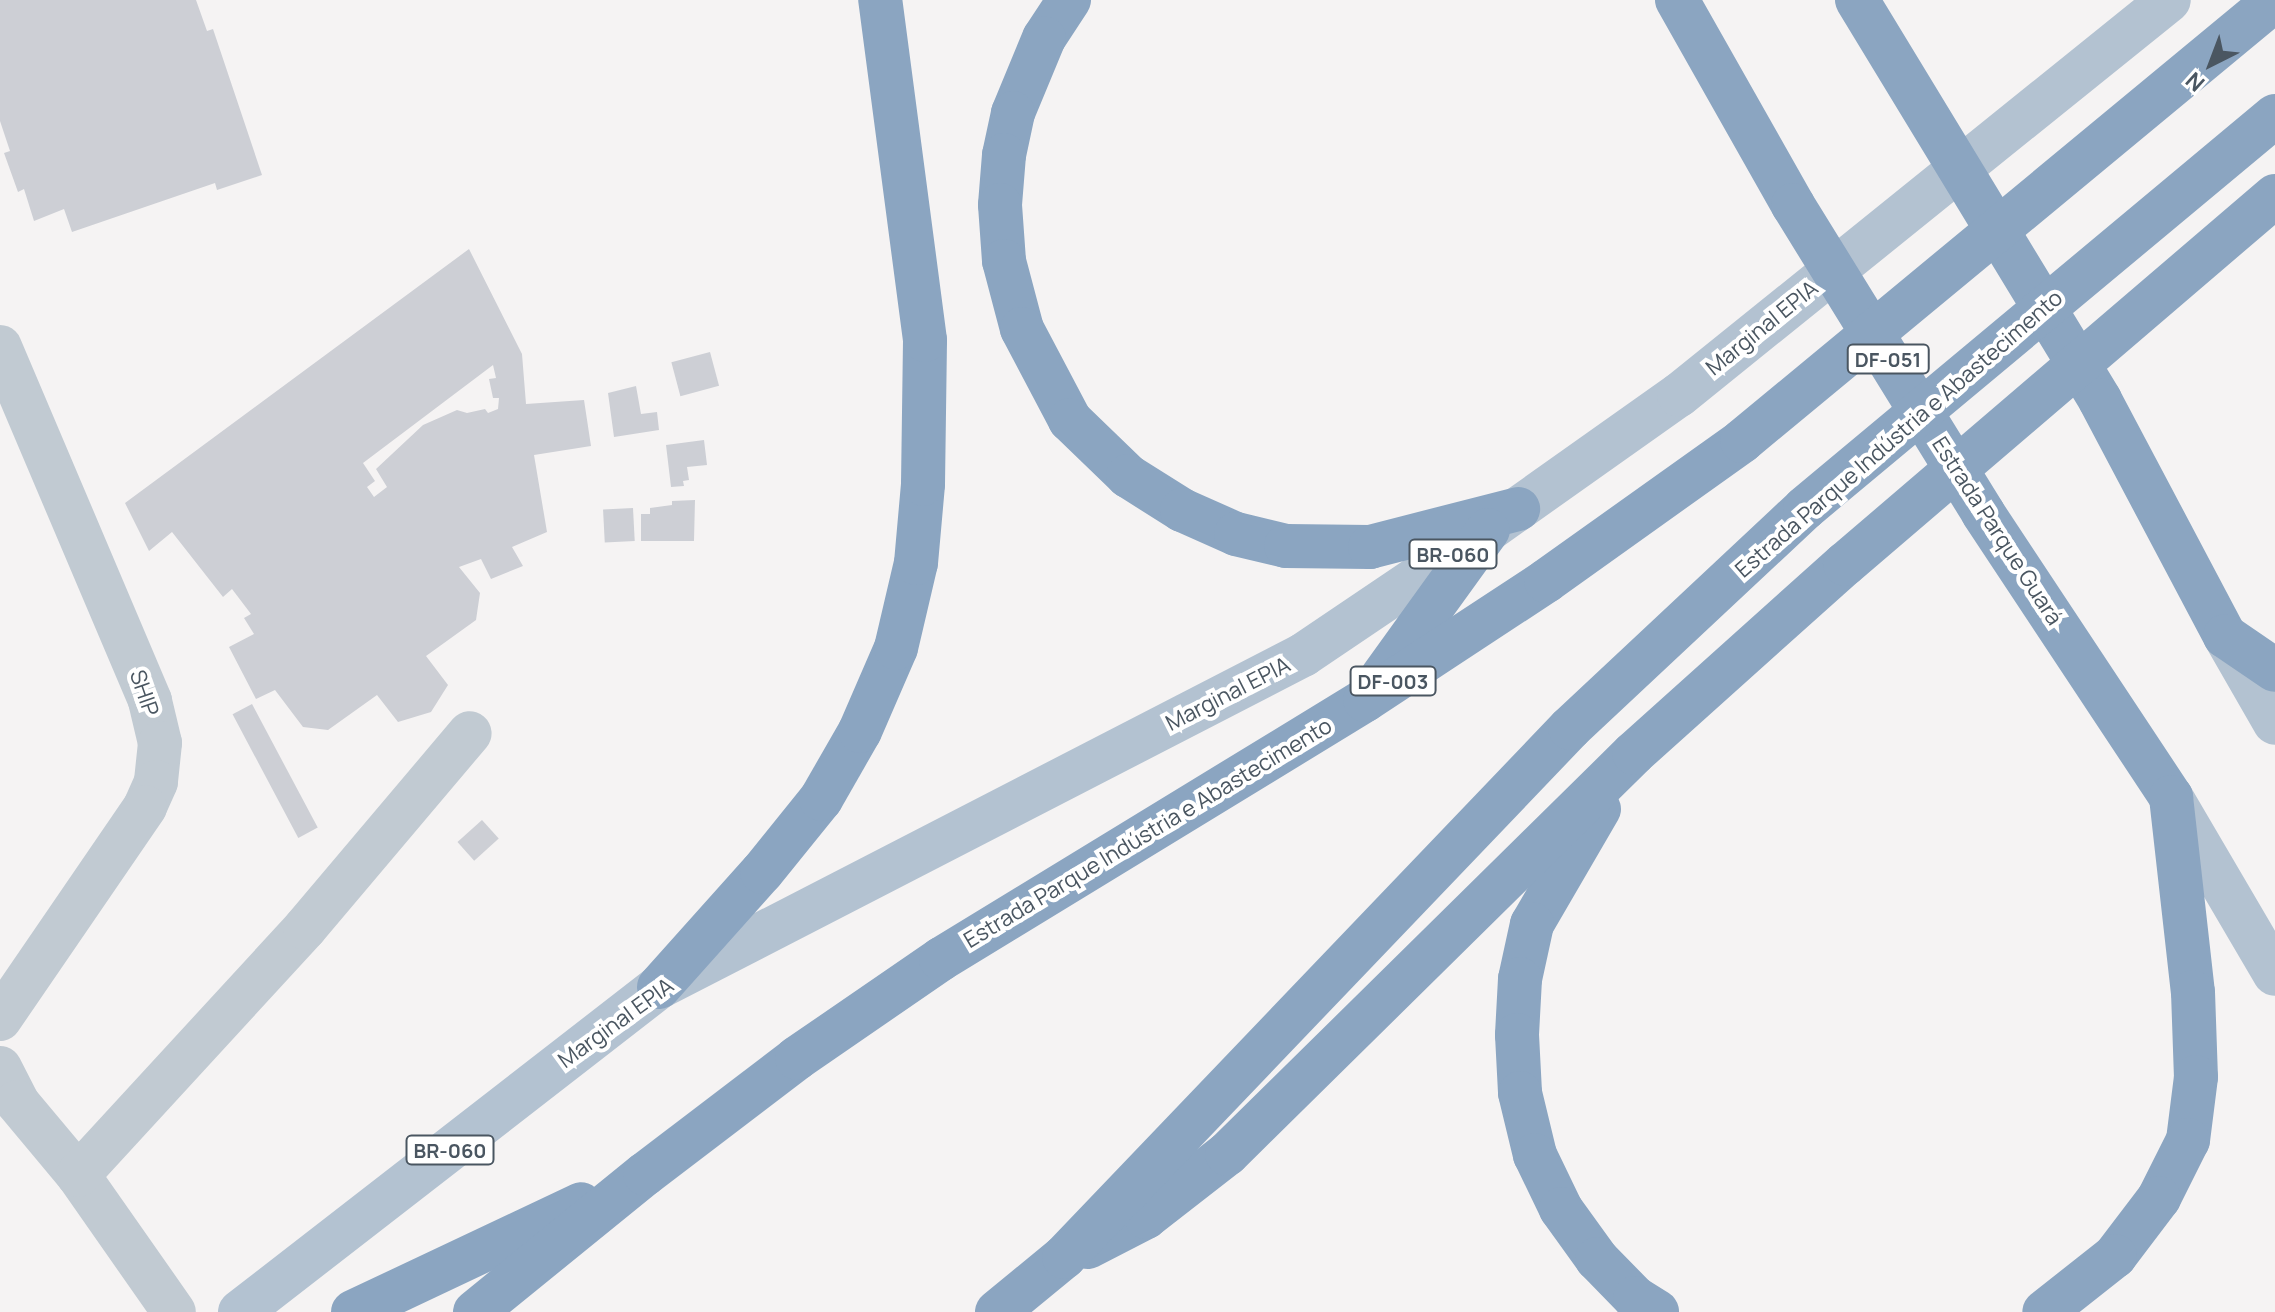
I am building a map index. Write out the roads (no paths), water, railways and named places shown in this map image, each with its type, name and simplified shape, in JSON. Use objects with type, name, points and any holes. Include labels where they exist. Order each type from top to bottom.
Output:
[{"type":"highway","points":[[1069,0],[1044,38],[1013,113],[1004,155],[1000,205],[1004,261],[1022,329],[1070,420],[1128,476],[1182,510],[1236,534],[1286,546],[1370,547],[1503,519]]},
{"type":"highway","points":[[1651,0],[1688,18]]},
{"type":"highway","points":[[1857,0],[2100,400],[2225,636],[2275,670]]},
{"type":"highway","name":"Estrada Parque Indústria e Abastecimento","points":[[475,1312],[645,1174],[797,1058],[941,959],[1365,700],[1546,581],[1742,441],[2275,0]]},
{"type":"highway","name":"Estrada Parque Guará","points":[[1688,18],[1793,205],[1983,513],[2171,797]]},
{"type":"highway","points":[[659,987],[762,872],[821,799],[860,731],[896,648],[916,563],[923,484],[925,340],[882,20]]},
{"type":"highway","name":"Estrada Parque Indústria e Abastecimento","points":[[997,1312],[1064,1257],[1570,728],[1805,508],[2275,116]]},
{"type":"highway","points":[[1064,1257],[1118,1234],[1146,1217],[1227,1154],[1634,753],[1845,564],[2275,196]]},
{"type":"highway","points":[[1365,700],[1503,519]]},
{"type":"highway","points":[[1634,753],[1532,924],[1520,979],[1517,1035],[1520,1093],[1535,1155],[1561,1209],[1597,1259],[1635,1298],[1657,1312]]},
{"type":"highway","points":[[2044,1312],[2115,1256],[2159,1198],[2188,1140],[2196,1077],[2193,992],[2171,797]]},
{"type":"highway","points":[[353,1312],[645,1174]]},
{"type":"main road","name":"Marginal EPIA","points":[[240,1312],[659,987],[1303,655],[1503,519],[1679,395],[2169,0]]},
{"type":"main road","points":[[2225,636],[2275,723]]},
{"type":"main road","name":"Estrada Parque Guará","points":[[2171,797],[2275,974]]},
{"type":"lane","points":[[858,0],[882,20]]},
{"type":"lane","name":"SHIP","points":[[0,347],[150,701],[160,743],[156,782],[145,807],[0,1019]]},
{"type":"lane","points":[[78,1175],[305,928],[470,733]]},
{"type":"lane","points":[[0,1068],[17,1102],[78,1175],[174,1312]]}]
